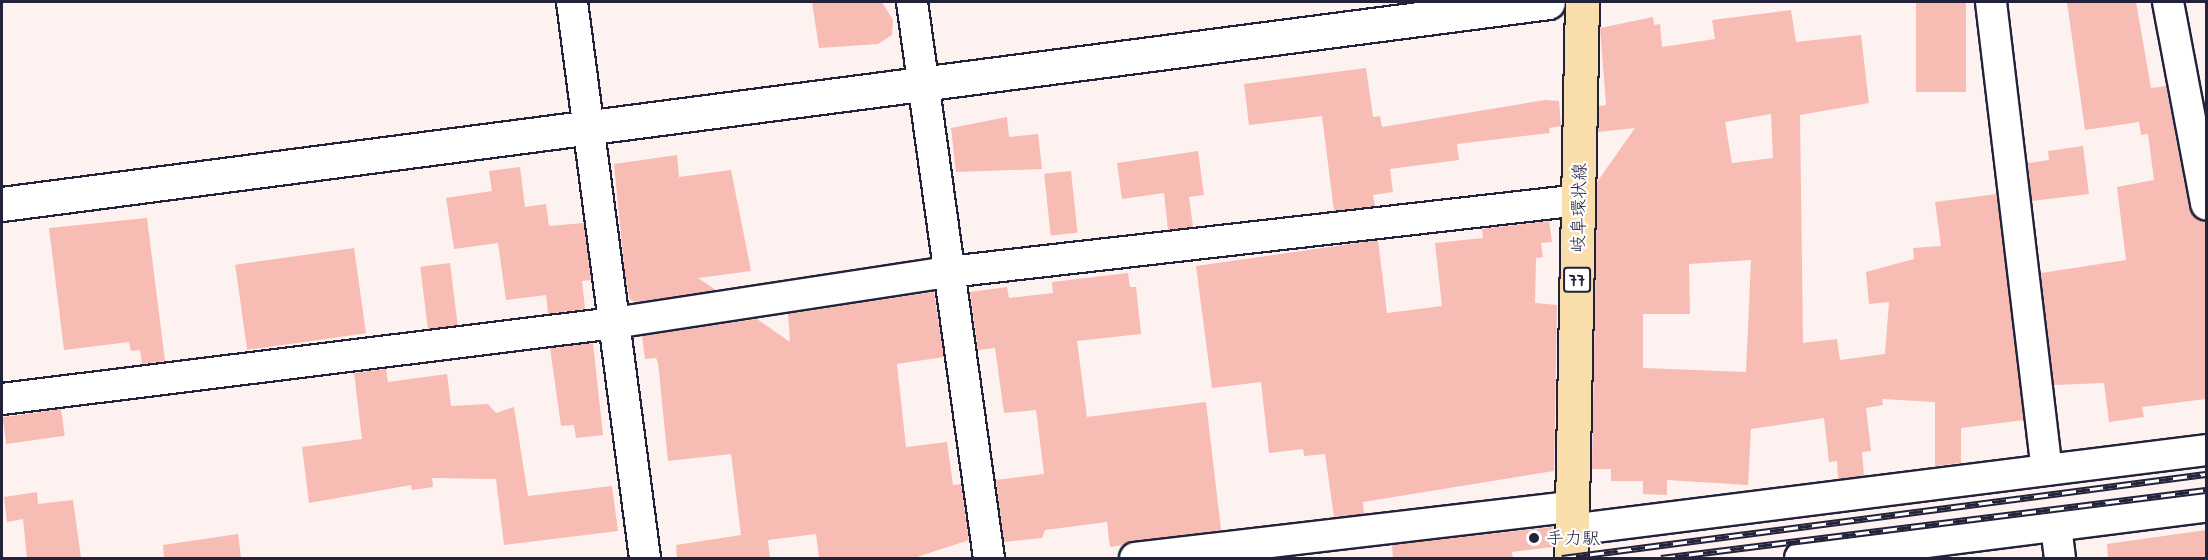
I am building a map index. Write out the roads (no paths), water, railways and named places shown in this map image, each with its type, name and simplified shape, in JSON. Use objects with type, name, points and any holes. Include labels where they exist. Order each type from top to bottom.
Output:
[{"type":"main road","name":"岐阜環状線","points":[[1571,532],[1580,200],[1582,2]]},
{"type":"street","points":[[572,2],[645,558]]},
{"type":"street","points":[[912,2],[989,558]]},
{"type":"street","points":[[2,204],[1548,2]]},
{"type":"street","points":[[1991,2],[2047,470]]},
{"type":"street","points":[[2168,2],[2206,204]]},
{"type":"street","points":[[2,399],[614,323],[949,272],[1580,200]]},
{"type":"street","points":[[1135,558],[1571,532],[2206,450]]},
{"type":"street","points":[[1800,558],[2206,507]]},
{"type":"street","points":[[2056,526],[2060,558]]},
{"type":"railway","points":[[1562,558],[2206,474]]},
{"type":"railway","points":[[1661,558],[2206,490]]},
{"type":"place","name":"手力駅","points":[[1534,538]]}]
